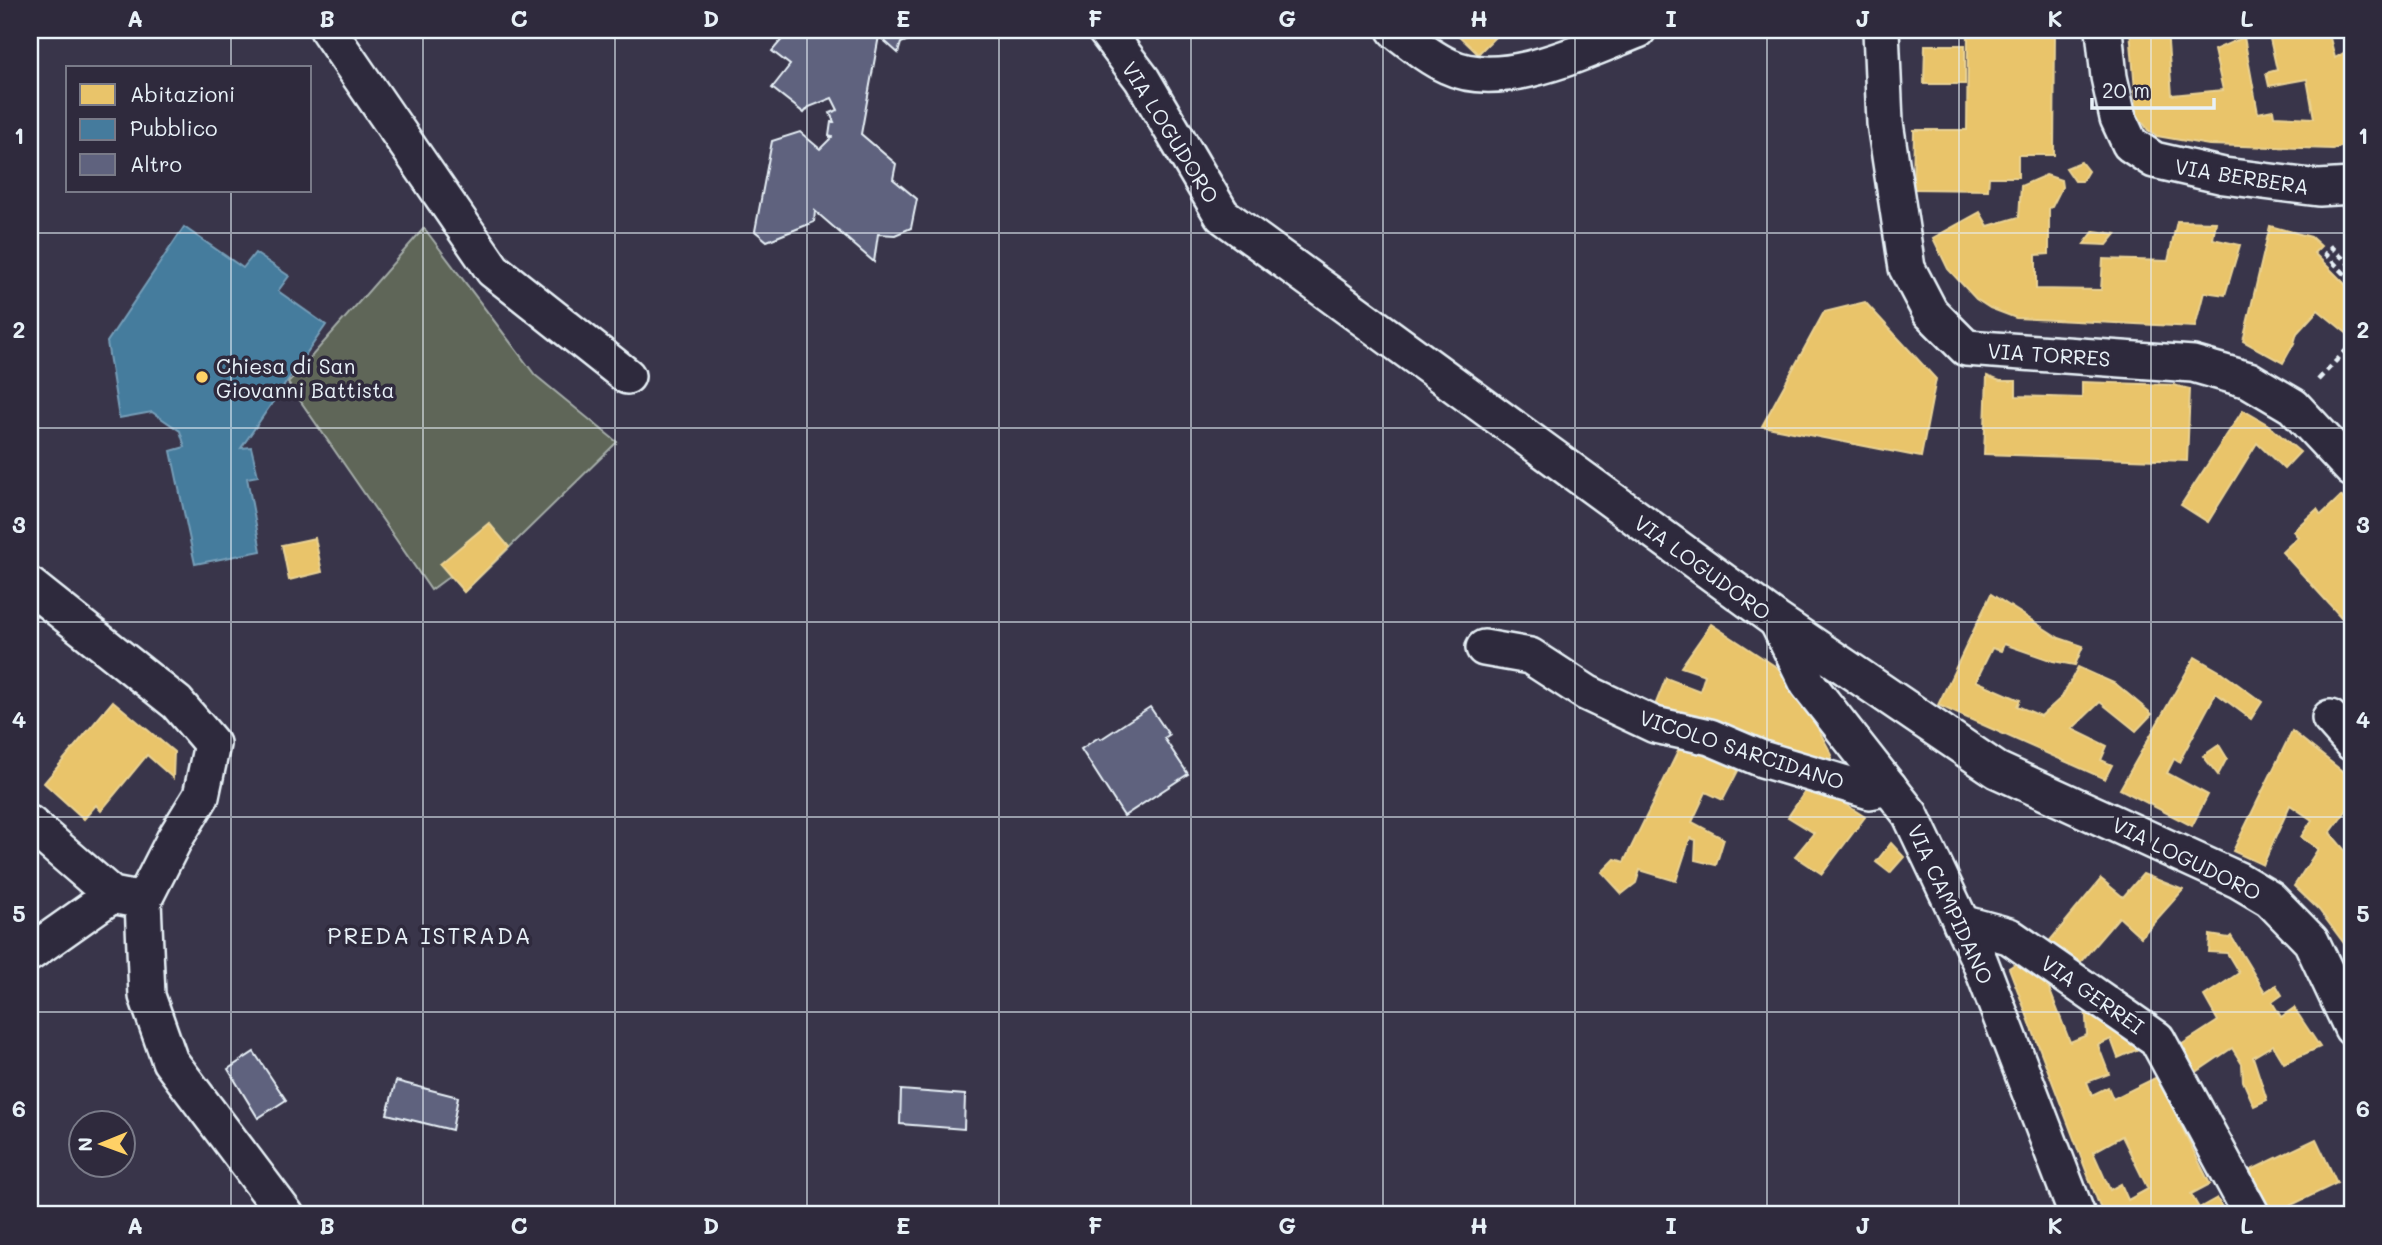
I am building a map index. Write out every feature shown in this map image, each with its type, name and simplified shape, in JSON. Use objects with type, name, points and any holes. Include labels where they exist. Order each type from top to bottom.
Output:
[{"type":"street","points":[[328,30],[493,270],[627,376]]},
{"type":"street","name":"VIA LOGUDORO","points":[[1105,30],[1142,79],[1222,215],[1776,620],[1997,769],[2238,880],[2270,899],[2311,941],[2352,1028]]},
{"type":"street","points":[[1395,30],[1423,53],[1450,68],[1478,74],[1518,73],[1638,30]]},
{"type":"street","name":"VIA TORRES","points":[[1881,30],[1885,123],[1907,268],[1930,312],[1966,348],[2193,364],[2249,380],[2293,406],[2352,469]]},
{"type":"street","name":"VIA BERBERA","points":[[2104,30],[2109,77],[2118,118],[2130,144],[2154,160],[2224,176],[2319,188],[2352,186]]},
{"type":"street","points":[[30,586],[177,704],[212,744],[201,796],[174,840],[128,898],[30,953]]},
{"type":"street","name":"VIA CAMPIDANO","points":[[1776,620],[1808,684],[1910,814],[1980,962],[2077,1215]]},
{"type":"street","name":"VICOLO SARCIDANO","points":[[1484,648],[1530,656],[1587,693],[1655,725],[1710,737],[1762,759],[1870,790],[1889,787]]},
{"type":"street","points":[[30,824],[128,898],[147,996],[170,1061],[286,1215]]},
{"type":"street","name":"VIA GERREI","points":[[1961,923],[2009,936],[2157,1038],[2252,1215]]},
{"type":"path","points":[[2352,267],[2331,247],[2325,254],[2352,281]]},
{"type":"path","points":[[2293,406],[2352,344]]},
{"type":"green space","points":[[424,228],[535,375],[617,442],[464,592],[450,576],[431,590],[288,383]]},
{"type":"building: Abitazioni","points":[[1453,30],[1502,30],[1478,54]]},
{"type":"building: Abitazioni","points":[[1968,30],[2055,30],[2054,155],[2018,155],[2018,177],[1989,177],[1988,190],[1913,189],[1914,130],[1967,130]]},
{"type":"building: Abitazioni","points":[[2130,30],[2167,30],[2172,95],[2223,90],[2214,50],[2244,37],[2258,113],[2273,110],[2274,116],[2314,118],[2307,79],[2269,86],[2266,73],[2277,70],[2268,30],[2328,30],[2335,58],[2352,48],[2352,85],[2349,86],[2352,99],[2352,144],[2333,149],[2209,145],[2157,136],[2148,130],[2137,114]]},
{"type":"building: Abitazioni","points":[[1925,45],[1965,45],[1965,84],[1924,84]]},
{"type":"building: Abitazioni","points":[[2081,162],[2088,171],[2082,181],[2075,181],[2066,168]]},
{"type":"building: Abitazioni","points":[[2046,175],[2061,180],[2062,187],[2049,208],[2049,254],[2036,255],[2036,289],[2101,290],[2103,259],[2168,261],[2177,221],[2216,222],[2213,239],[2240,245],[2225,295],[2204,292],[2195,327],[2016,318],[1990,308],[1976,299],[1948,269],[1933,238],[1980,212],[1988,226],[2019,217],[2021,186]]},
{"type":"building: Abitazioni","points":[[2270,226],[2311,237],[2321,246],[2314,253],[2352,291],[2352,331],[2349,335],[2318,310],[2297,333],[2283,363],[2243,341]]},
{"type":"building: Abitazioni","points":[[2094,231],[2116,234],[2107,245],[2084,244]]},
{"type":"building: Abitazioni","points":[[1865,302],[1936,379],[1921,457],[1762,426],[1824,312]]},
{"type":"building: Abitazioni","points":[[1987,376],[2000,381],[2016,381],[2016,396],[2082,398],[2082,382],[2173,385],[2190,389],[2187,461],[1984,454]]},
{"type":"building: Abitazioni","points":[[2243,410],[2267,424],[2300,452],[2284,469],[2257,443],[2208,522],[2181,505]]},
{"type":"building: Abitazioni","points":[[2341,496],[2352,509],[2352,607],[2341,617],[2282,552],[2298,537],[2293,531],[2317,509],[2321,515]]},
{"type":"building: Abitazioni","points":[[489,523],[509,547],[464,592],[440,564]]},
{"type":"building: Abitazioni","points":[[315,538],[322,572],[289,580],[282,545]]},
{"type":"building: Abitazioni","points":[[1991,594],[2059,638],[2083,646],[2075,665],[2053,661],[2004,644],[2001,651],[1992,648],[1976,681],[2020,700],[2017,706],[2041,716],[2062,697],[2078,667],[2116,684],[2152,714],[2136,731],[2100,702],[2072,729],[2107,746],[2101,760],[2112,765],[2105,779],[1938,705]]},
{"type":"building: Abitazioni","points":[[1711,624],[1790,676],[1832,755],[1828,767],[1654,708],[1666,678],[1700,691],[1705,675],[1681,667]]},
{"type":"building: Abitazioni","points":[[2195,657],[2262,702],[2251,719],[2216,693],[2179,762],[2174,759],[2167,773],[2208,795],[2192,826],[2120,789]]},
{"type":"building: Abitazioni","points":[[113,701],[174,752],[173,778],[147,755],[101,811],[96,805],[84,819],[44,783]]},
{"type":"building: Abitazioni","points":[[2292,731],[2352,779],[2352,803],[2330,833],[2347,853],[2352,849],[2352,958],[2319,910],[2294,886],[2318,849],[2301,837],[2312,820],[2290,805],[2263,865],[2233,851]]},
{"type":"building: Abitazioni","points":[[1683,741],[1742,763],[1723,800],[1706,792],[1692,822],[1724,839],[1716,865],[1695,860],[1696,840],[1690,838],[1676,881],[1640,870],[1636,883],[1622,894],[1602,872],[1615,859],[1624,862]]},
{"type":"building: Abitazioni","points":[[2219,745],[2227,758],[2218,775],[2203,756]]},
{"type":"building: Abitazioni","points":[[1808,787],[1840,801],[1865,817],[1822,874],[1795,856],[1814,833],[1788,817]]},
{"type":"building: Abitazioni","points":[[1891,843],[1904,857],[1890,873],[1876,862]]},
{"type":"building: Abitazioni","points":[[2143,874],[2183,890],[2141,937],[2119,917],[2072,972],[2042,950],[2101,879],[2123,897]]},
{"type":"building: Abitazioni","points":[[2210,935],[2231,936],[2265,992],[2276,985],[2282,995],[2272,1002],[2281,1017],[2294,1008],[2320,1047],[2284,1063],[2273,1045],[2253,1057],[2267,1100],[2254,1106],[2243,1081],[2242,1064],[2232,1048],[2189,1077],[2173,1050],[2218,1021],[2204,996],[2239,973],[2227,953],[2209,952]]},
{"type":"building: Abitazioni","points":[[2026,957],[2041,968],[2070,1042],[2087,1035],[2085,1002],[2143,1047],[2118,1058],[2111,1039],[2098,1045],[2109,1074],[2087,1082],[2092,1095],[2108,1087],[2113,1099],[2157,1077],[2210,1184],[2191,1194],[2199,1208],[2217,1198],[2226,1215],[2103,1215],[2009,968]],"holes":[[[2122,1136],[2148,1189],[2128,1200],[2121,1184],[2110,1190],[2093,1152]]]},
{"type":"building: Abitazioni","points":[[2316,1139],[2337,1183],[2281,1210],[2283,1215],[2268,1215],[2247,1172]]},
{"type":"building: Pubblico","name":"Chiesa di San Giovanni Battista","points":[[184,227],[243,268],[255,253],[289,276],[278,291],[326,325],[241,448],[251,447],[258,476],[247,478],[261,551],[195,564],[171,451],[185,447],[180,431],[152,412],[119,418],[107,342]]},
{"type":"building: Altro","points":[[790,30],[922,30],[921,35],[901,43],[898,53],[879,36],[861,134],[896,164],[893,179],[917,199],[911,228],[895,235],[878,234],[874,262],[815,211],[814,222],[767,241],[755,231],[772,141],[800,132],[820,149],[832,137],[829,136],[831,122],[834,122],[830,113],[838,110],[832,98],[809,107],[804,113],[772,88],[790,65],[772,51]]},
{"type":"building: Altro","points":[[1150,707],[1169,735],[1164,738],[1188,774],[1124,816],[1081,749]]},
{"type":"building: Altro","points":[[254,1052],[286,1100],[258,1118],[228,1069]]},
{"type":"building: Altro","points":[[396,1081],[458,1097],[452,1130],[387,1114]]},
{"type":"building: Altro","points":[[901,1090],[965,1095],[964,1129],[900,1124]]},
{"type":"place","name":"Chiesa di San Giovanni Battista","points":[[202,377]]},
{"type":"district","name":"PREDA ISTRADA","points":[[430,935]]}]
